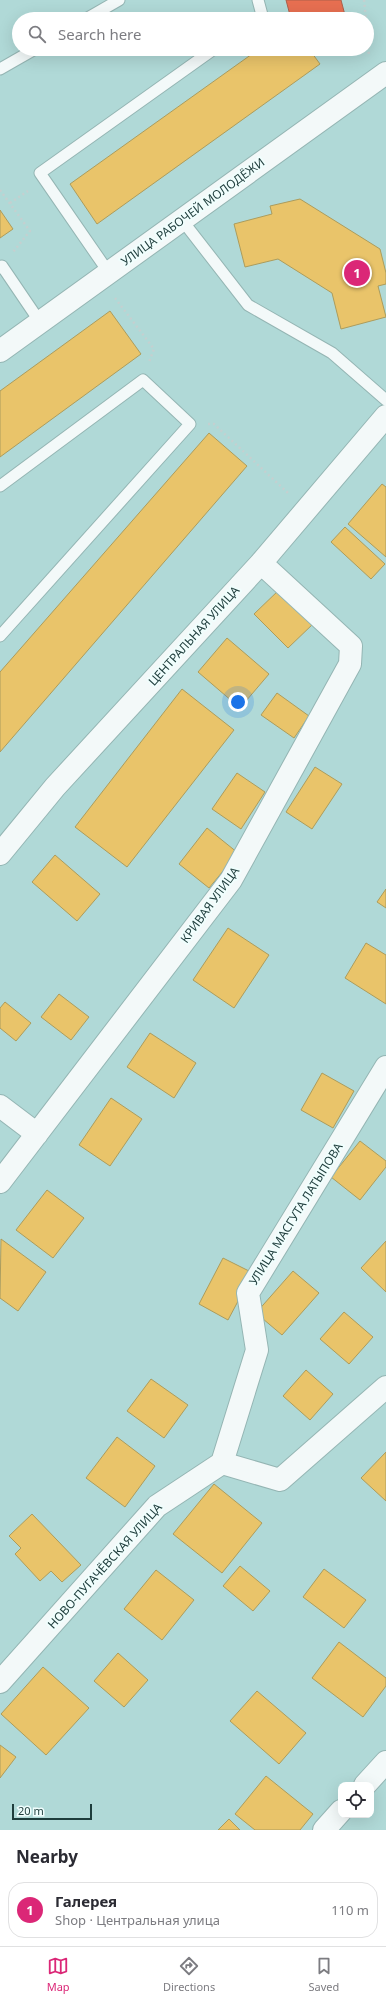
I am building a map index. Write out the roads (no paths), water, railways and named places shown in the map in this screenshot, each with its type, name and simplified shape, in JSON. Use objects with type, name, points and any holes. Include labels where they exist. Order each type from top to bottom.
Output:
[{"type":"street","name":"УЛИЦА РАБОЧЕЙ МОЛОДЁЖИ","points":[[0,351],[386,73]]},
{"type":"street","name":"ЦЕНТРАЛЬНАЯ УЛИЦА","points":[[0,854],[55,787],[261,563],[386,416]]},
{"type":"street","name":"КРИВАЯ УЛИЦА","points":[[0,1182],[231,880],[350,664],[351,646],[261,563]]},
{"type":"street","name":"УЛИЦА МАСГУТА ЛАТЫПОВА","points":[[222,1463],[257,1350],[248,1293],[386,1068]]},
{"type":"street","points":[[0,1106],[37,1134]]},
{"type":"street","points":[[222,1463],[280,1480],[386,1387]]},
{"type":"street","name":"НОВО-ПУГАЧЁВСКАЯ УЛИЦА","points":[[0,1682],[157,1506],[222,1463]]},
{"type":"street","points":[[368,1782],[386,1762]]},
{"type":"street","points":[[324,1830],[338,1814]]},
{"type":"lane","points":[[98,12],[119,0]]},
{"type":"lane","points":[[258,0],[261,12]]},
{"type":"lane","points":[[0,69],[23,56]]},
{"type":"lane","points":[[105,276],[40,173],[204,56]]},
{"type":"lane","points":[[182,220],[248,305],[332,353],[386,400]]},
{"type":"lane","points":[[1,267],[40,322]]},
{"type":"lane","points":[[0,486],[143,380],[190,424],[0,636]]},
{"type":"place","name":"Галерея","points":[[357,273]]}]
